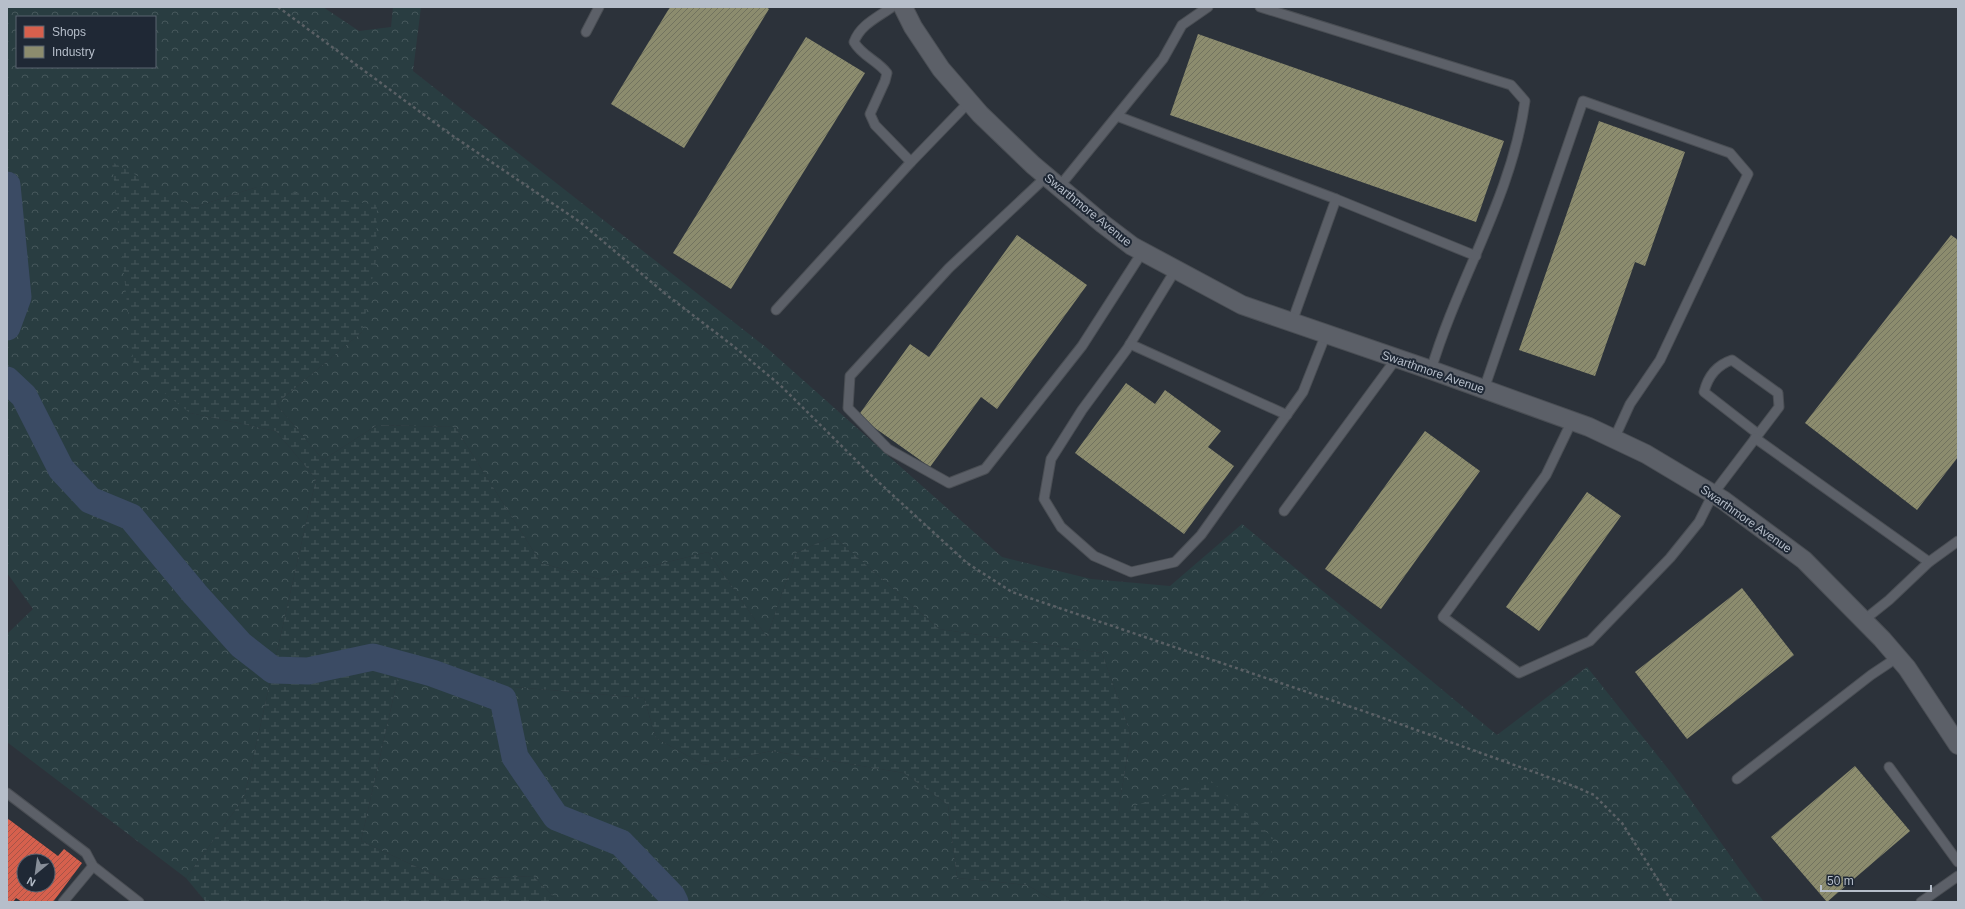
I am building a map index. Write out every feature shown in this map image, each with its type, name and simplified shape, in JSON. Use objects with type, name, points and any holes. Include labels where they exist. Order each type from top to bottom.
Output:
[{"type":"street","name":"Swarthmore Avenue","points":[[903,7],[913,27],[941,69],[985,119],[1053,182],[1103,224],[1142,251],[1242,305],[1431,370],[1572,421],[1646,454],[1713,494],[1804,560],[1864,620],[1907,668],[1958,745]]},
{"type":"lane","points":[[586,32],[600,7]]},
{"type":"lane","points":[[892,7],[864,26],[857,33],[854,42],[859,50],[882,66],[887,73],[885,81],[870,114],[875,125],[911,162]]},
{"type":"lane","points":[[1142,251],[1082,346],[985,469],[949,483],[888,450],[848,408],[850,376],[949,268],[1053,182],[1117,116],[1163,59],[1182,25],[1208,7]]},
{"type":"lane","points":[[1260,7],[1511,85],[1525,101],[1523,117],[1511,162],[1476,256],[1441,336],[1431,370]]},
{"type":"lane","points":[[1484,389],[1584,101],[1730,153],[1748,174],[1660,360],[1630,404],[1614,439]]},
{"type":"lane","points":[[776,310],[911,162],[969,102]]},
{"type":"lane","points":[[1117,116],[1336,199],[1476,256]]},
{"type":"lane","points":[[1292,322],[1336,199]]},
{"type":"lane","points":[[1176,269],[1130,344],[1082,410],[1051,459],[1044,499],[1061,527],[1094,556],[1131,572],[1175,562],[1201,535],[1303,392],[1326,334]]},
{"type":"lane","points":[[1130,344],[1287,415]]},
{"type":"lane","points":[[1284,511],[1396,359]]},
{"type":"lane","points":[[1572,421],[1546,475],[1443,617],[1519,673],[1590,641],[1670,558],[1699,522],[1713,494],[1756,436],[1779,407],[1778,393],[1732,360],[1721,363],[1706,382],[1704,392],[1756,436],[1929,562]]},
{"type":"lane","points":[[1864,620],[1889,600],[1929,562],[1958,541]]},
{"type":"lane","points":[[1737,779],[1870,675],[1898,657]]},
{"type":"lane","points":[[1889,768],[1958,862]]},
{"type":"lane","points":[[7,793],[86,853],[93,866],[139,902]]},
{"type":"lane","points":[[63,902],[93,866]]},
{"type":"lane","points":[[1921,902],[1958,876]]},
{"type":"green space","points":[[7,7],[323,7],[359,31],[391,27],[393,7],[421,7],[413,71],[767,348],[1002,557],[1091,579],[1170,586],[1242,524],[1497,735],[1587,667],[1673,775],[1764,902],[1255,902],[1268,888],[1118,812],[1131,735],[1102,653],[939,629],[833,536],[796,553],[767,637],[708,552],[599,579],[541,563],[455,427],[377,425],[323,460],[276,404],[362,332],[257,187],[195,207],[112,163],[190,413],[276,431],[316,479],[244,798],[186,878],[7,742],[7,634],[33,609],[7,573]]},
{"type":"green space","points":[[112,162],[195,207],[257,187],[377,205],[376,260],[362,332],[276,404],[323,460],[377,425],[455,427],[541,563],[599,579],[708,552],[767,637],[796,553],[833,536],[939,629],[1102,653],[1131,735],[1118,812],[1209,779],[1273,838],[1268,888],[1255,902],[1056,902],[1027,885],[957,878],[948,805],[904,773],[771,751],[704,765],[656,738],[644,698],[398,677],[361,841],[445,880],[533,876],[559,902],[206,902],[186,878],[244,798],[316,479],[276,431],[190,413],[134,369]]},
{"type":"green space","points":[[398,677],[644,698],[656,738],[704,765],[771,751],[904,773],[948,805],[957,878],[1027,885],[1056,902],[559,902],[533,876],[445,880],[361,841]]},
{"type":"building: Shops","points":[[7,818],[54,853],[16,853],[16,893],[56,893],[56,855],[58,856],[64,849],[82,863],[53,902],[22,902],[16,898],[13,902],[7,902]]},
{"type":"building: Industry","points":[[670,7],[766,7],[769,9],[684,148],[611,104]]},
{"type":"building: Industry","points":[[1198,34],[1504,141],[1476,222],[1170,115]]},
{"type":"building: Industry","points":[[806,37],[865,73],[731,289],[673,253]]},
{"type":"building: Industry","points":[[1599,121],[1685,152],[1645,266],[1635,262],[1595,376],[1519,350]]},
{"type":"building: Industry","points":[[1017,235],[1087,285],[997,409],[981,397],[930,467],[858,416],[910,344],[929,357]]},
{"type":"building: Industry","points":[[1951,235],[1958,240],[1958,457],[1917,510],[1805,423]]},
{"type":"building: Industry","points":[[1126,383],[1155,404],[1165,390],[1221,431],[1208,447],[1234,466],[1184,534],[1075,453]]},
{"type":"building: Industry","points":[[1425,431],[1480,471],[1381,609],[1325,569]]},
{"type":"building: Industry","points":[[1587,492],[1621,516],[1539,631],[1506,607]]},
{"type":"building: Industry","points":[[1742,588],[1794,655],[1687,739],[1635,672]]},
{"type":"building: Industry","points":[[1855,766],[1910,831],[1827,902],[1771,837]]},
{"type":"waterway","points":[[7,185],[18,297],[7,327]]},
{"type":"waterway","points":[[7,380],[24,396],[61,469],[90,500],[131,517],[195,594],[241,645],[273,670],[308,671],[373,657],[432,673],[503,699],[515,757],[556,817],[621,843],[672,896],[675,902]]}]
